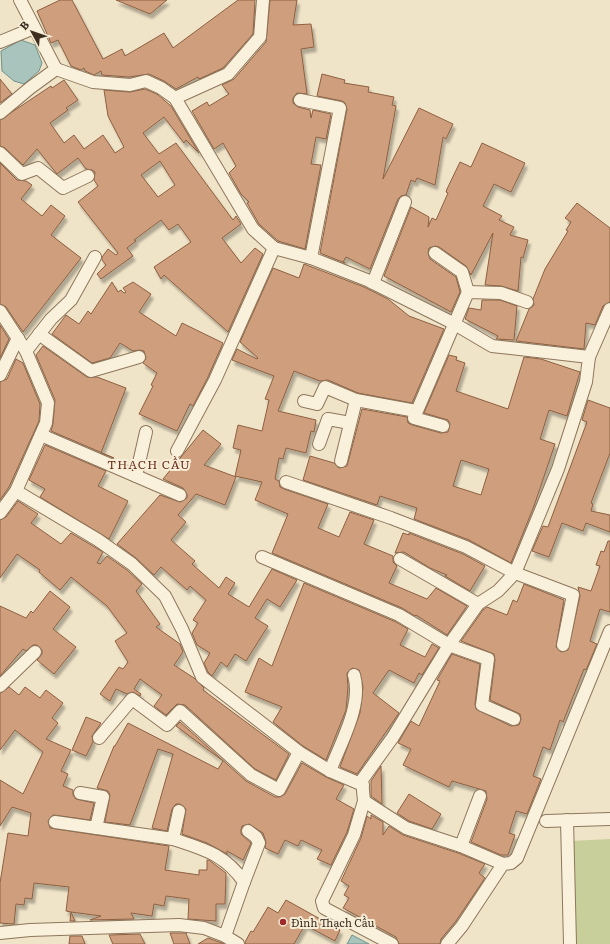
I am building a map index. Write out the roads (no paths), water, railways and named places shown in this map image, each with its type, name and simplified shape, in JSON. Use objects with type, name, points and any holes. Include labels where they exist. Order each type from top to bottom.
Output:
[{"type":"street","points":[[20,0],[56,69],[93,82],[130,85],[146,81],[161,88],[175,98],[253,229],[274,248],[311,258],[373,283],[453,323],[492,346],[589,357]]},
{"type":"street","points":[[175,98],[228,74],[260,37],[263,0]]},
{"type":"street","points":[[0,42],[34,28]]},
{"type":"street","points":[[0,113],[56,69]]},
{"type":"street","points":[[300,100],[340,108],[311,258]]},
{"type":"street","points":[[0,153],[22,174],[38,168],[63,188],[88,176]]},
{"type":"street","points":[[373,283],[404,202]]},
{"type":"street","points":[[177,451],[215,380],[274,248]]},
{"type":"street","points":[[435,253],[462,272],[468,292],[453,323],[414,418],[443,426]]},
{"type":"street","points":[[26,351],[51,319],[71,300],[95,257]]},
{"type":"street","points":[[468,292],[501,294],[527,302]]},
{"type":"street","points":[[392,944],[324,908],[322,901],[354,835],[364,801],[362,780],[393,737],[448,645],[478,604],[498,591],[515,573],[558,469],[586,382],[589,357],[610,309]]},
{"type":"street","points":[[0,513],[16,492],[46,424],[48,403],[26,351],[1,313]]},
{"type":"street","points":[[39,334],[92,371],[139,357]]},
{"type":"street","points":[[0,375],[18,338]]},
{"type":"street","points":[[304,400],[317,404],[324,387],[356,400],[416,411]]},
{"type":"street","points":[[341,461],[356,400]]},
{"type":"street","points":[[319,444],[328,418],[350,423]]},
{"type":"street","points":[[136,476],[146,432]]},
{"type":"street","points":[[41,435],[180,495]]},
{"type":"street","points":[[286,482],[391,518],[466,547],[515,573],[573,595],[563,645]]},
{"type":"street","points":[[16,492],[98,540],[132,564],[165,596],[182,629],[202,677],[299,752],[330,772],[363,785]]},
{"type":"street","points":[[262,557],[399,615],[448,645],[488,659],[482,705],[514,718]]},
{"type":"street","points":[[400,559],[478,604]]},
{"type":"street","points":[[364,801],[406,828],[461,846],[503,864],[511,863],[517,858],[610,631]]},
{"type":"street","points":[[0,686],[35,652]]},
{"type":"street","points":[[330,772],[350,723],[357,686],[354,675]]},
{"type":"street","points":[[100,738],[132,699],[167,725],[180,711],[251,775],[279,790],[299,752]]},
{"type":"street","points":[[80,793],[103,798],[96,828]]},
{"type":"street","points":[[461,846],[480,796]]},
{"type":"street","points":[[173,839],[179,811]]},
{"type":"street","points":[[546,821],[610,819]]},
{"type":"street","points":[[567,820],[570,944]]},
{"type":"street","points":[[55,822],[173,839],[208,851],[224,859],[244,882]]},
{"type":"street","points":[[225,936],[259,843],[256,837],[248,831]]},
{"type":"street","points":[[447,944],[466,920],[503,864]]},
{"type":"street","points":[[0,933],[30,930],[179,925],[204,928],[225,936],[238,944]]},
{"type":"water","points":[[21,40],[35,45],[42,63],[39,71],[24,84],[14,81],[2,71],[1,51]]},
{"type":"water","points":[[352,935],[369,944],[347,944]]},
{"type":"place","name":"Đình Thạch Cầu","points":[[283,922]]},
{"type":"district","name":"THẠCH CẦU","points":[[149,464]]}]
